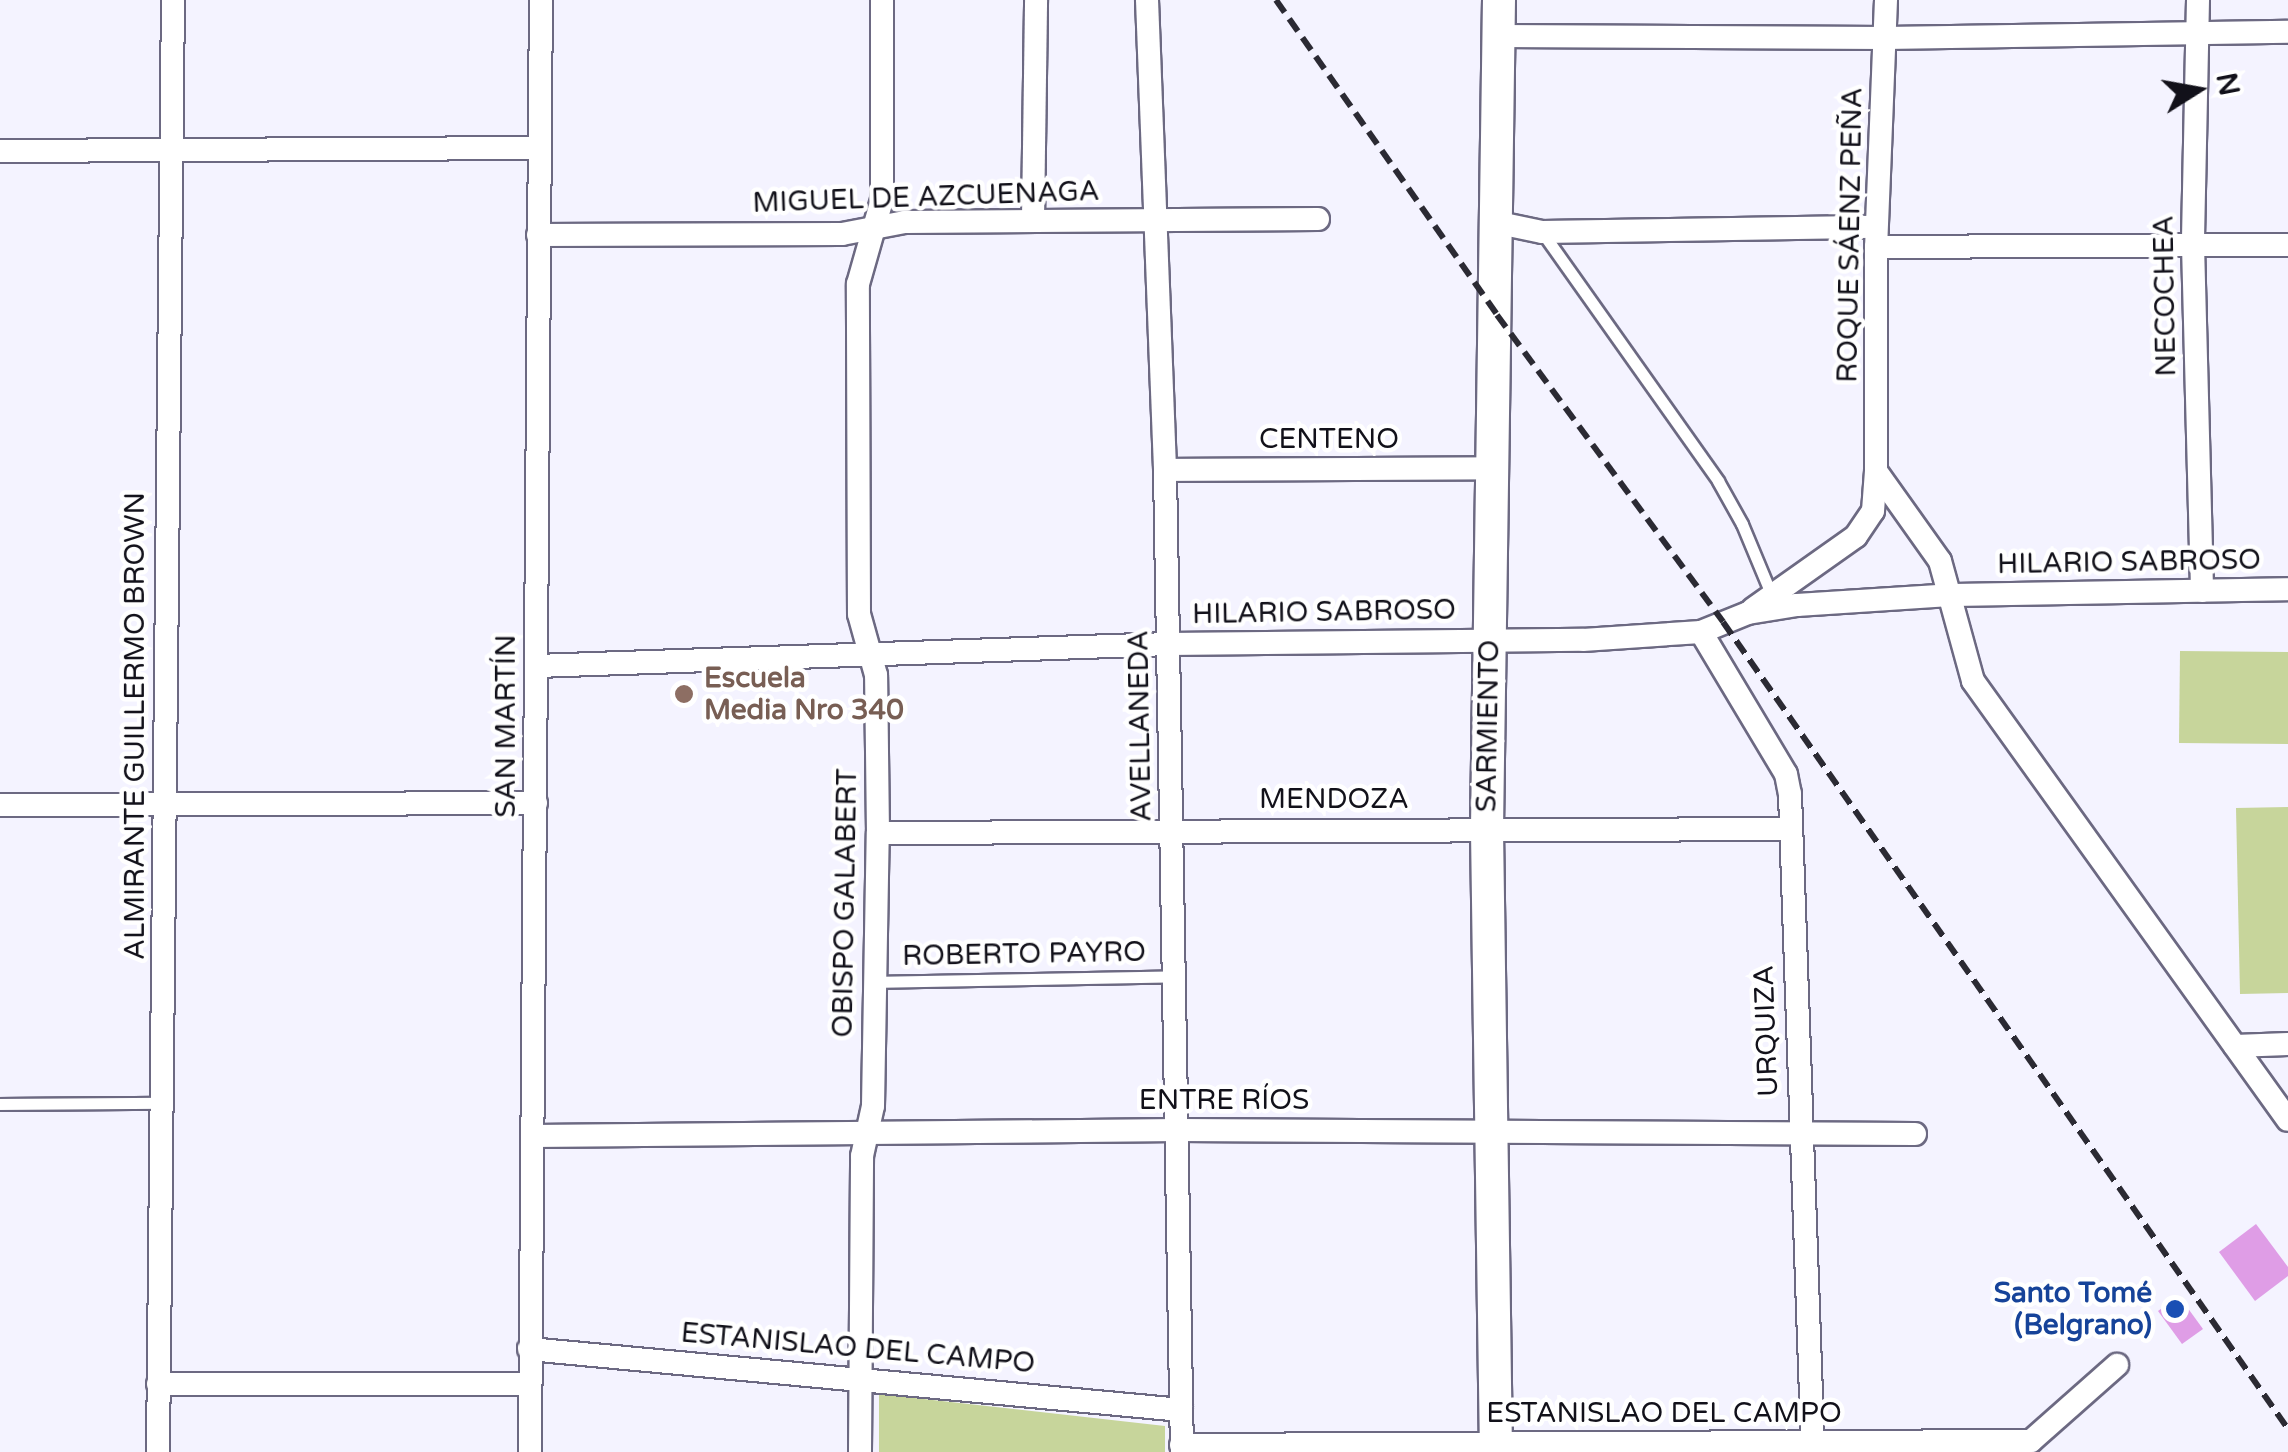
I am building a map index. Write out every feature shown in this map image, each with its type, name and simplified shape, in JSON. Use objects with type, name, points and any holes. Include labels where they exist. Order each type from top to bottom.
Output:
[{"type":"street","name":"ALMIRANTE GUILLERMO BROWN","points":[[158,1452],[172,0]]},
{"type":"street","name":"SAN MARTÍN","points":[[530,1452],[541,0]]},
{"type":"street","name":"OBISPO GALABERT","points":[[860,1452],[862,1156],[868,1131],[878,833],[876,675],[859,614],[858,284],[882,200],[882,0]]},
{"type":"street","points":[[1034,220],[1036,0]]},
{"type":"street","name":"AVELLANEDA","points":[[1147,0],[1165,470],[1182,1449]]},
{"type":"street","name":"SARMIENTO","points":[[1496,1448],[1487,828],[1499,222],[1499,0]]},
{"type":"street","name":"ROQUE SÁENZ PEÑA","points":[[1748,613],[1864,526],[1873,510],[1876,237],[1886,0]]},
{"type":"street","name":"NECOCHEA","points":[[2198,0],[2193,245],[2202,591]]},
{"type":"street","points":[[1499,36],[1885,38],[2288,32]]},
{"type":"street","points":[[0,151],[537,148]]},
{"type":"street","name":"MIGUEL DE AZCUENAGA","points":[[538,235],[842,234],[905,222],[1318,218]]},
{"type":"street","points":[[1499,222],[1542,232],[2288,245]]},
{"type":"street","name":"CENTENO","points":[[1165,470],[1494,468]]},
{"type":"street","points":[[1876,471],[1940,561],[1973,681],[2288,1120]]},
{"type":"street","name":"HILARIO SABROSO","points":[[536,666],[1168,644],[1582,640],[1701,632],[1748,613],[1796,605],[1950,596],[2288,589]]},
{"type":"street","name":"URQUIZA","points":[[1701,632],[1786,774],[1813,1447]]},
{"type":"street","points":[[0,805],[536,802]]},
{"type":"street","name":"MENDOZA","points":[[878,833],[1790,829]]},
{"type":"street","points":[[2235,1046],[2288,1044]]},
{"type":"street","name":"ENTRE RÍOS","points":[[533,1136],[1178,1130],[1915,1134]]},
{"type":"street","name":"ESTANISLAO DEL CAMPO","points":[[529,1348],[1180,1410]]},
{"type":"street","name":"ESTANISLAO DEL CAMPO","points":[[1182,1449],[2034,1447],[2117,1365]]},
{"type":"street","points":[[158,1384],[530,1384]]},
{"type":"lane","points":[[1542,232],[1718,480],[1742,524],[1772,596]]},
{"type":"lane","name":"ROBERTO PAYRO","points":[[875,982],[1175,976]]},
{"type":"lane","points":[[0,1104],[161,1104]]},
{"type":"green space","points":[[2180,651],[2288,652],[2288,744],[2179,743]]},
{"type":"green space","points":[[2288,807],[2288,993],[2240,994],[2236,808]]},
{"type":"green space","points":[[879,1394],[1165,1426],[1165,1452],[879,1452]]},
{"type":"building","points":[[2256,1224],[2288,1267],[2288,1276],[2255,1301],[2219,1252]]},
{"type":"building","points":[[2179,1296],[2203,1329],[2182,1344],[2158,1311]]},
{"type":"railway","points":[[1276,0],[1497,315],[1723,622],[2288,1429]]},
{"type":"place","name":"Escuela Media Nro 340","points":[[684,694]]},
{"type":"place","name":"Santo Tomé (Belgrano)","points":[[2175,1309]]}]
